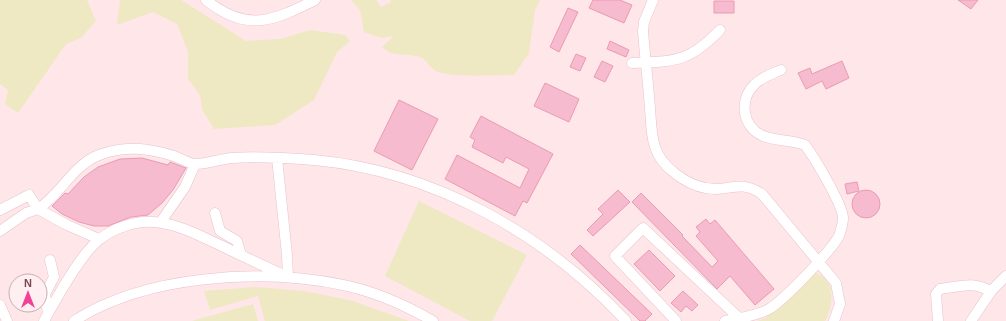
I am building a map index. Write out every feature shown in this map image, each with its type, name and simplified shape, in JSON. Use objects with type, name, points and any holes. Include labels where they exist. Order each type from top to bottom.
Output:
[{"type":"street","points":[[206,0],[231,16],[258,21],[272,19],[315,0]]},
{"type":"street","points":[[653,0],[644,22],[652,135],[655,148],[665,164],[685,179],[706,188],[718,189],[739,185],[754,188],[762,194],[831,275],[839,292],[840,304],[834,321]]},
{"type":"street","points":[[632,63],[685,58],[701,48],[720,30]]},
{"type":"street","points":[[725,321],[769,309],[819,262],[838,236],[842,227],[843,216],[838,203],[805,145],[796,142],[764,137],[757,133],[749,124],[745,114],[747,94],[755,84],[763,78],[782,70]]},
{"type":"street","points":[[0,231],[26,213],[38,209],[49,202],[84,164],[111,151],[142,148],[158,151],[195,164],[232,158],[315,160],[366,168],[417,182],[454,196],[518,231],[540,246],[576,273],[626,321]]},
{"type":"street","points":[[277,158],[288,278]]},
{"type":"street","points":[[160,223],[185,187],[195,164]]},
{"type":"street","points":[[0,210],[29,195],[38,209],[67,225],[99,239]]},
{"type":"street","points":[[215,213],[220,231],[237,240],[241,255]]},
{"type":"street","points":[[46,317],[71,276],[89,250],[99,239],[124,227],[143,222],[160,223],[189,231],[288,278]]},
{"type":"street","points":[[676,321],[615,256],[643,228],[739,318]]},
{"type":"street","points":[[46,317],[45,294],[54,277],[50,260]]},
{"type":"street","points":[[74,321],[106,304],[140,292],[178,283],[239,276],[288,278],[343,285],[383,297],[433,321]]},
{"type":"street","points":[[971,321],[991,292],[1006,276]]},
{"type":"street","points":[[938,321],[936,294],[940,289],[974,284],[980,285],[991,292]]},
{"type":"street","points":[[0,305],[7,321]]},
{"type":"shaded area","points":[[0,0],[87,0],[96,21],[81,38],[66,44],[18,113],[5,104],[8,90],[0,84]]},
{"type":"shaded area","points":[[120,0],[181,0],[246,41],[280,39],[310,30],[345,35],[350,41],[337,52],[314,100],[275,125],[214,129],[202,109],[200,95],[188,79],[188,52],[177,24],[153,12],[117,25]]},
{"type":"shaded area","points":[[351,0],[376,0],[381,7],[391,2],[391,0],[540,0],[535,10],[529,53],[514,75],[474,76],[442,73],[434,70],[420,57],[396,54],[387,51],[382,47],[394,36],[381,38],[364,32],[360,10]]},
{"type":"shaded area","points":[[419,201],[527,255],[492,321],[470,321],[385,276]]},
{"type":"shaded area","points":[[816,273],[823,276],[830,287],[830,308],[825,321],[757,321],[766,318],[785,297],[811,274]]},
{"type":"shaded area","points":[[255,287],[304,291],[353,301],[409,321],[265,321],[258,296],[210,310],[204,291]]},
{"type":"shaded area","points":[[253,304],[258,321],[192,321]]},
{"type":"building","points":[[593,0],[620,0],[632,5],[624,23],[589,8]]},
{"type":"building","points":[[958,0],[978,0],[971,9]]},
{"type":"building","points":[[714,1],[734,1],[734,13],[714,13]]},
{"type":"building","points":[[568,8],[578,12],[559,52],[550,47]]},
{"type":"building","points":[[610,41],[629,50],[626,57],[607,49]]},
{"type":"building","points":[[576,54],[586,58],[580,71],[570,67]]},
{"type":"building","points":[[602,61],[613,66],[605,82],[594,77]]},
{"type":"building","points":[[842,61],[849,78],[826,89],[822,81],[806,89],[798,73],[810,68],[812,74]]},
{"type":"building","points":[[545,83],[579,99],[569,122],[534,106]]},
{"type":"building","points":[[399,100],[438,119],[412,170],[374,151]]},
{"type":"building","points":[[481,116],[553,154],[527,203],[523,201],[515,216],[445,179],[457,155],[520,188],[529,169],[506,157],[503,163],[472,147],[475,140],[470,137]]},
{"type":"building","points":[[142,158],[168,165],[170,162],[186,168],[173,190],[162,203],[148,215],[131,217],[108,226],[94,226],[79,222],[62,214],[52,206],[65,193],[68,194],[84,177],[98,167],[120,159]]},
{"type":"building","points":[[857,182],[859,191],[847,194],[845,184]]},
{"type":"building","points":[[618,190],[630,202],[593,236],[587,230],[603,214],[598,209]]},
{"type":"building","points":[[866,190],[876,194],[880,204],[876,214],[866,218],[856,214],[852,204],[856,194]]},
{"type":"building","points":[[641,193],[683,235],[682,236],[712,267],[718,261],[696,236],[700,232],[696,227],[706,219],[710,224],[715,220],[774,289],[755,305],[730,276],[717,289],[632,202]]},
{"type":"building","points":[[580,245],[652,314],[645,321],[640,321],[571,254]]},
{"type":"building","points":[[649,250],[675,276],[660,291],[634,264]]},
{"type":"building","points":[[683,291],[698,305],[692,311],[686,306],[681,312],[671,303]]}]
